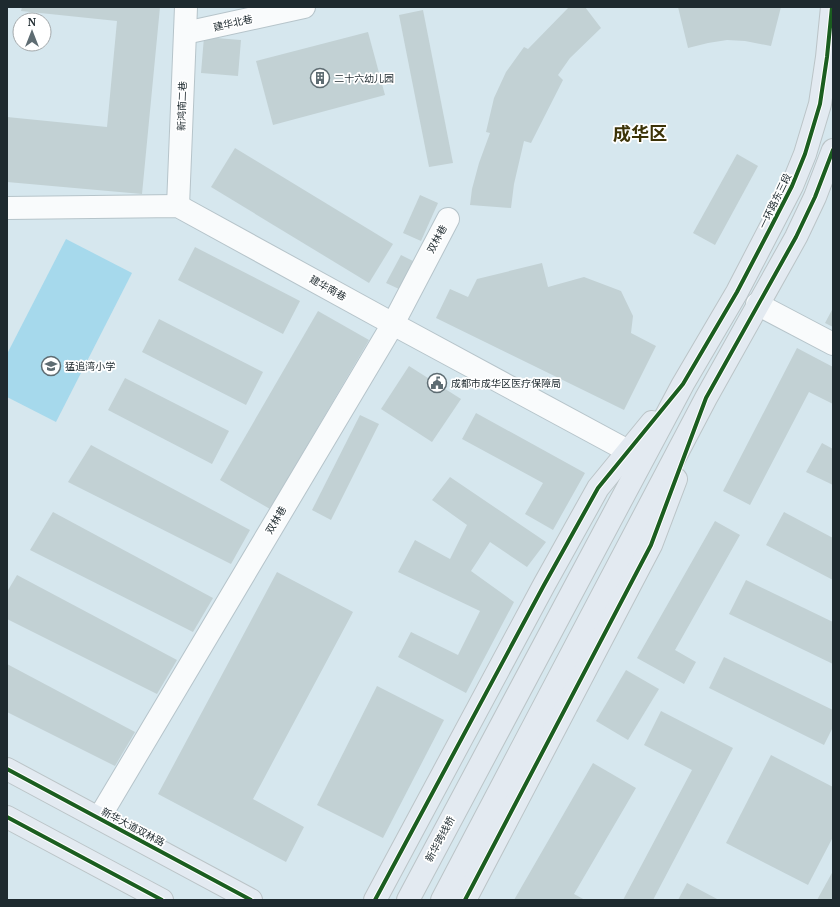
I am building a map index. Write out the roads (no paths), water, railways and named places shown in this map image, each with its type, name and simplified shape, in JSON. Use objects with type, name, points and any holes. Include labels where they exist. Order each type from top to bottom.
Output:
[{"type":"main road","name":"一环路东三段","points":[[683,384],[737,292],[792,186],[820,104],[832,7]]},
{"type":"main road","points":[[442,900],[706,398],[757,304],[796,237],[815,197],[833,150]]},
{"type":"main road","points":[[375,900],[544,585],[598,488],[683,384]]},
{"type":"main road","name":"新华跨线桥","points":[[408,900],[683,384]]},
{"type":"main road","points":[[465,900],[651,545],[706,398]]},
{"type":"main road","name":"新华大道双林路","points":[[7,769],[252,900]]},
{"type":"main road","points":[[7,817],[162,900]]},
{"type":"street","name":"新鸿南二巷","points":[[178,206],[186,7]]},
{"type":"street","name":"建华北巷","points":[[185,33],[304,7]]},
{"type":"street","name":"建华南巷","points":[[7,208],[178,206],[628,451]]},
{"type":"street","name":"双林巷","points":[[100,818],[393,324],[448,219]]},
{"type":"street","points":[[757,304],[833,344]]},
{"type":"place","name":"二十六幼儿园","points":[[320,78]]},
{"type":"place","name":"猛追湾小学","points":[[51,366]]},
{"type":"place","name":"成都市成华区医疗保障局","points":[[437,383]]},
{"type":"district","name":"成华区","points":[[640,133]]}]
